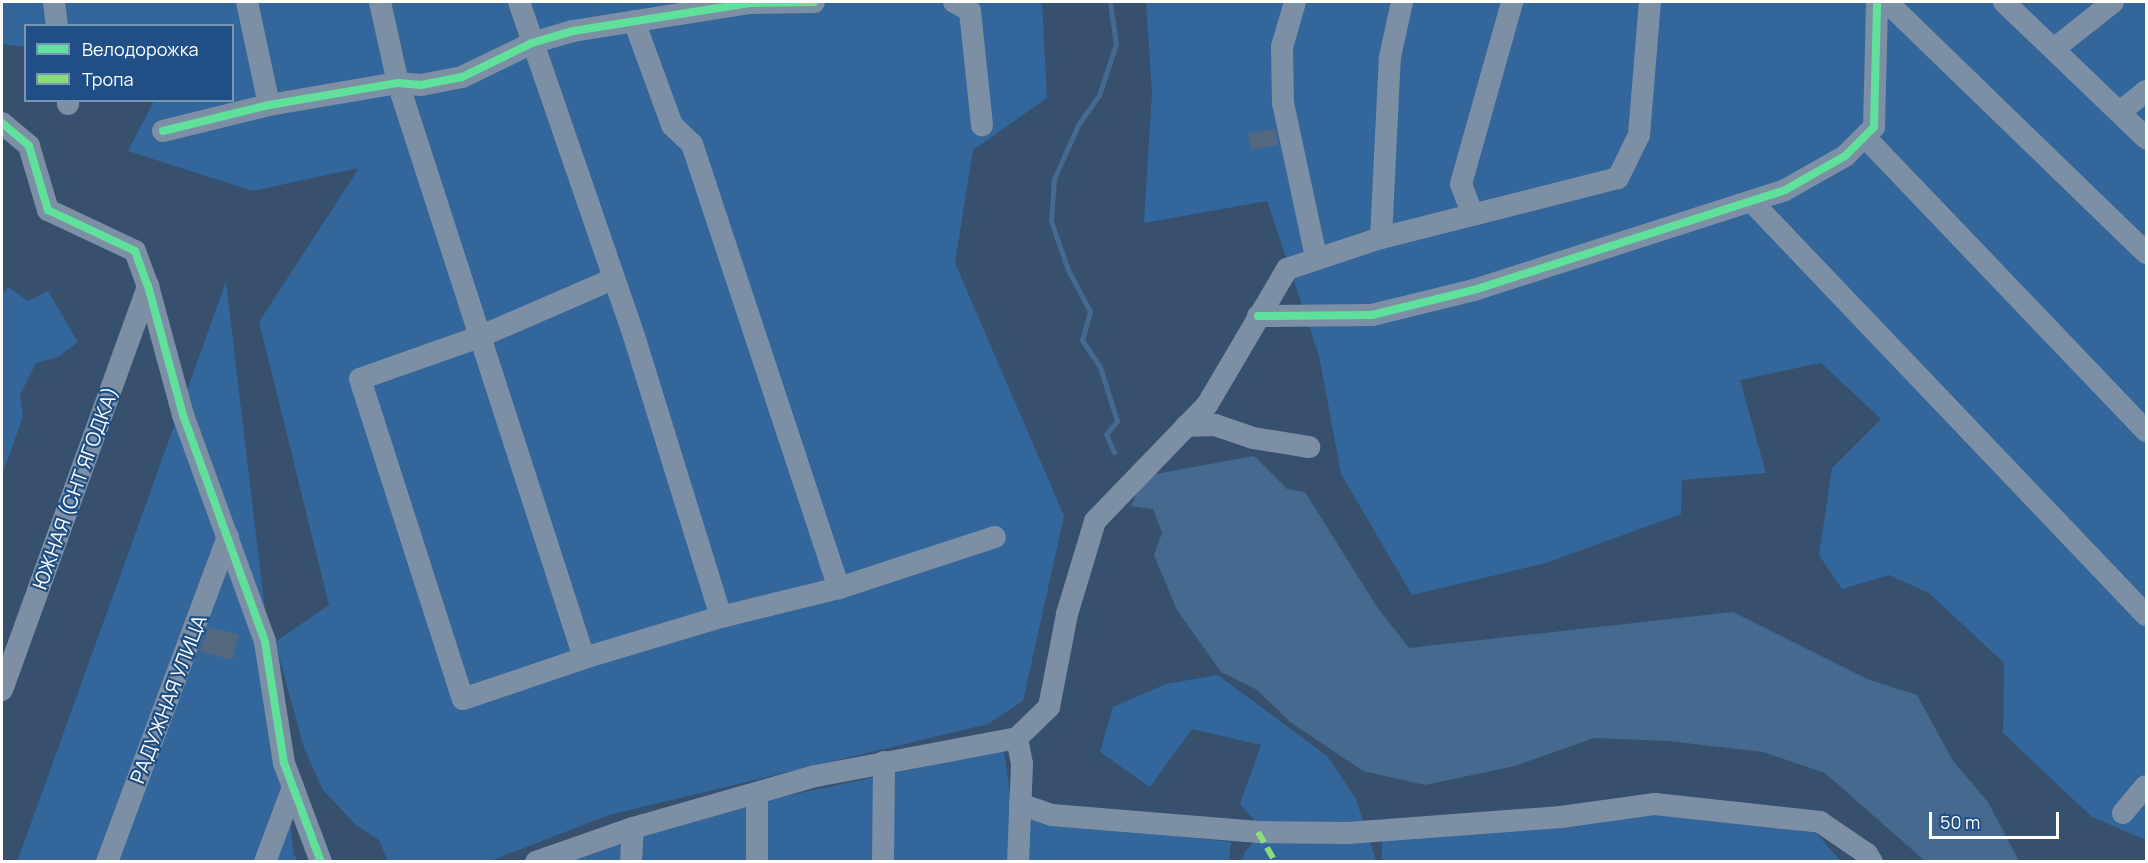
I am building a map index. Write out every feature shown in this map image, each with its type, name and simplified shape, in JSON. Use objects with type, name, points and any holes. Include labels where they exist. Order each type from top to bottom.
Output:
[{"type":"street","points":[[54,2],[57,24]]},
{"type":"street","points":[[247,2],[269,105]]},
{"type":"street","points":[[380,2],[398,83],[584,658]]},
{"type":"street","points":[[519,2],[613,279],[721,617]]},
{"type":"street","points":[[164,130],[269,105],[398,83],[421,85],[462,77],[532,43],[634,21],[750,2],[814,2]]},
{"type":"street","points":[[954,2],[970,11],[982,124]]},
{"type":"street","points":[[1295,2],[1282,47],[1283,103],[1316,257]]},
{"type":"street","points":[[1381,238],[1390,57],[1402,2]]},
{"type":"street","points":[[1472,213],[1461,184],[1512,2]]},
{"type":"street","points":[[536,861],[633,828],[757,793],[884,762],[1017,738],[1049,707],[1067,614],[1095,521],[1207,405],[1287,269],[1316,257],[1381,238],[1472,213],[1618,178],[1639,135],[1650,2]]},
{"type":"street","points":[[1258,316],[1372,315],[1474,290],[1785,190],[1845,156],[1874,128],[1877,2]]},
{"type":"street","points":[[1887,2],[2146,253]]},
{"type":"street","points":[[2004,2],[2055,48],[2146,138]]},
{"type":"street","points":[[2055,48],[2113,2]]},
{"type":"street","points":[[634,21],[672,125],[692,144],[839,588]]},
{"type":"street","points":[[2120,112],[2146,91]]},
{"type":"street","points":[[2,123],[29,146],[48,210],[135,251],[148,286],[183,415],[265,642],[284,763],[321,861]]},
{"type":"street","points":[[1865,137],[2146,431]]},
{"type":"street","points":[[1751,201],[2146,615]]},
{"type":"street","points":[[613,279],[479,337],[360,379],[463,699],[584,658],[721,617],[839,588],[995,537]]},
{"type":"street","name":"ЮЖНАЯ (СНТ ЯГОДКА)","points":[[2,690],[148,286]]},
{"type":"street","points":[[1186,426],[1215,425],[1253,438],[1309,447]]},
{"type":"street","name":"РАДУЖНАЯ УЛИЦА","points":[[107,861],[228,537]]},
{"type":"street","points":[[1017,738],[1022,764],[1018,861]]},
{"type":"street","points":[[884,762],[884,861]]},
{"type":"street","points":[[2123,813],[2146,786]]},
{"type":"street","points":[[265,861],[293,787]]},
{"type":"street","points":[[757,793],[757,861]]},
{"type":"street","points":[[1020,804],[1064,816],[1258,832],[1348,833],[1561,817],[1656,804],[1820,822],[1867,854],[1872,861]]},
{"type":"street","points":[[631,861],[633,828]]},
{"type":"shaded area","points":[[2,2],[1042,2],[1047,98],[973,150],[955,263],[1064,516],[1023,701],[988,724],[609,815],[490,861],[388,861],[379,840],[356,825],[323,790],[304,748],[275,642],[329,605],[259,322],[359,168],[253,191],[128,151],[153,102],[234,102],[234,24],[24,24],[24,47],[2,44]]},
{"type":"shaded area","points":[[1146,2],[2146,2],[2146,840],[2092,817],[2003,733],[2004,663],[1929,593],[1889,575],[1842,589],[1819,555],[1832,468],[1881,419],[1821,363],[1740,380],[1766,473],[1682,480],[1681,514],[1546,563],[1412,595],[1341,474],[1319,355],[1267,201],[1144,223],[1152,94]]},
{"type":"shaded area","points":[[226,282],[294,855],[298,861],[17,862]]},
{"type":"shaded area","points":[[8,287],[28,301],[48,291],[78,342],[58,357],[36,363],[20,395],[23,417],[2,475],[2,294]]},
{"type":"shaded area","points":[[1254,456],[1287,489],[1305,492],[1377,607],[1409,648],[1733,612],[1867,679],[1917,695],[1953,761],[1988,802],[2019,861],[1925,861],[1825,773],[1763,752],[1668,741],[1594,738],[1515,766],[1425,785],[1363,771],[1290,722],[1257,690],[1221,672],[1177,610],[1154,555],[1162,533],[1153,509],[1131,506],[1145,476]]},
{"type":"shaded area","points":[[1218,675],[1328,757],[1356,799],[1376,861],[1242,861],[1245,852],[1263,830],[1240,804],[1261,745],[1192,729],[1150,787],[1100,752],[1113,707],[1166,684]]},
{"type":"shaded area","points":[[1004,750],[1013,818],[1231,842],[1229,862],[548,862],[630,829]]},
{"type":"shaded area","points":[[1640,811],[1816,833],[1841,861],[1382,861],[1382,835]]},
{"type":"building","points":[[1275,129],[1278,145],[1251,150],[1248,133]]},
{"type":"building","points":[[209,627],[239,635],[232,660],[200,651]]},
{"type":"waterway","points":[[1110,2],[1116,44],[1099,95],[1078,125],[1054,179],[1051,221],[1068,270],[1090,311],[1082,340],[1100,367],[1117,421],[1106,434],[1114,452]]},
{"type":"marked path","points":[[1258,832],[1275,862]]},
{"type":"cycle path","points":[[163,131],[269,105],[398,83],[421,85],[462,77],[532,43],[573,31],[750,3],[814,2]]},
{"type":"cycle path","points":[[1258,316],[1372,315],[1474,290],[1785,190],[1845,156],[1874,127],[1877,2]]},
{"type":"cycle path","points":[[2,123],[29,146],[48,210],[135,251],[148,286],[183,415],[265,642],[284,763],[321,862]]}]
